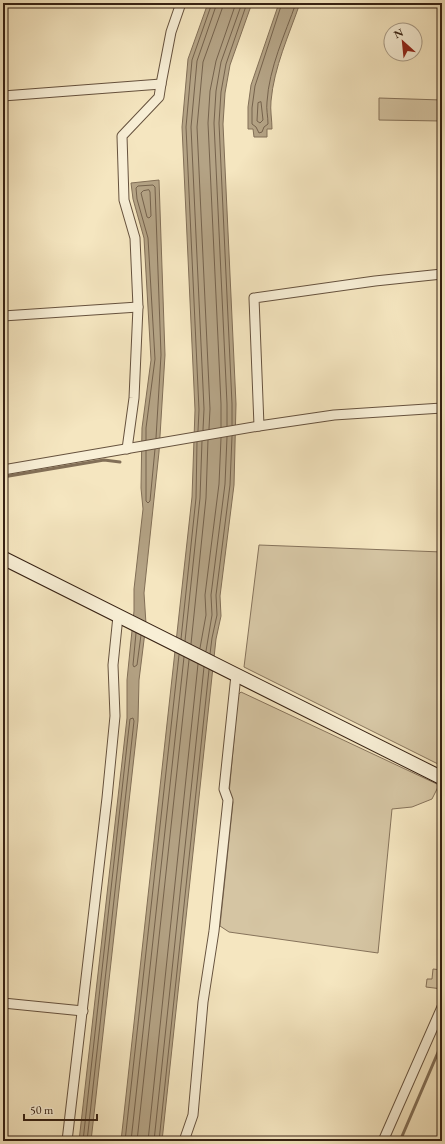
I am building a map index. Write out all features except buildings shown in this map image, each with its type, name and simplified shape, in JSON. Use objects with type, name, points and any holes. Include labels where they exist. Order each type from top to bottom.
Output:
[{"type":"street","points":[[130,449],[138,307],[134,238],[124,200],[122,136],[159,97],[160,84],[171,32],[181,3]]},
{"type":"street","points":[[3,96],[160,84]]},
{"type":"street","points":[[259,426],[254,298],[375,281],[442,274]]},
{"type":"street","points":[[3,316],[138,307]]},
{"type":"street","points":[[3,470],[245,428],[334,415],[442,408]]},
{"type":"street","points":[[3,558],[442,778]]},
{"type":"street","points":[[66,1141],[83,1011],[107,798],[115,716],[113,665],[121,618]]},
{"type":"street","points":[[184,1141],[192,1115],[203,1002],[214,931],[228,800],[224,789],[236,675]]},
{"type":"street","points":[[3,1003],[83,1011]]},
{"type":"street","points":[[383,1141],[442,1007]]},
{"type":"shaded area","points":[[379,98],[442,100],[442,121],[379,120]]},
{"type":"shaded area","points":[[259,545],[442,552],[442,766],[244,667]]},
{"type":"shaded area","points":[[241,692],[439,785],[432,799],[412,807],[392,809],[378,953],[229,932],[220,926],[233,802],[229,794],[238,695]]},
{"type":"shaded area","points":[[433,969],[442,970],[442,989],[426,987],[427,979],[432,979]]},
{"type":"water","points":[[208,3],[252,3],[230,65],[225,93],[223,124],[236,404],[234,485],[220,596],[221,616],[216,639],[162,1141],[121,1141],[192,497],[195,410],[182,127],[188,59]]},
{"type":"water","points":[[279,3],[300,3],[282,51],[275,76],[271,104],[272,129],[267,129],[267,137],[254,137],[253,129],[248,129],[248,107],[251,85]]},
{"type":"water","points":[[159,180],[165,355],[159,452],[144,593],[146,624],[139,680],[138,721],[91,1141],[79,1141],[127,718],[127,680],[134,611],[134,589],[143,509],[141,488],[142,428],[151,360],[144,238],[133,199],[131,183]]},
{"type":"waterway","points":[[3,477],[104,460],[120,462]]},
{"type":"waterway","points":[[400,1141],[442,1043]]}]
